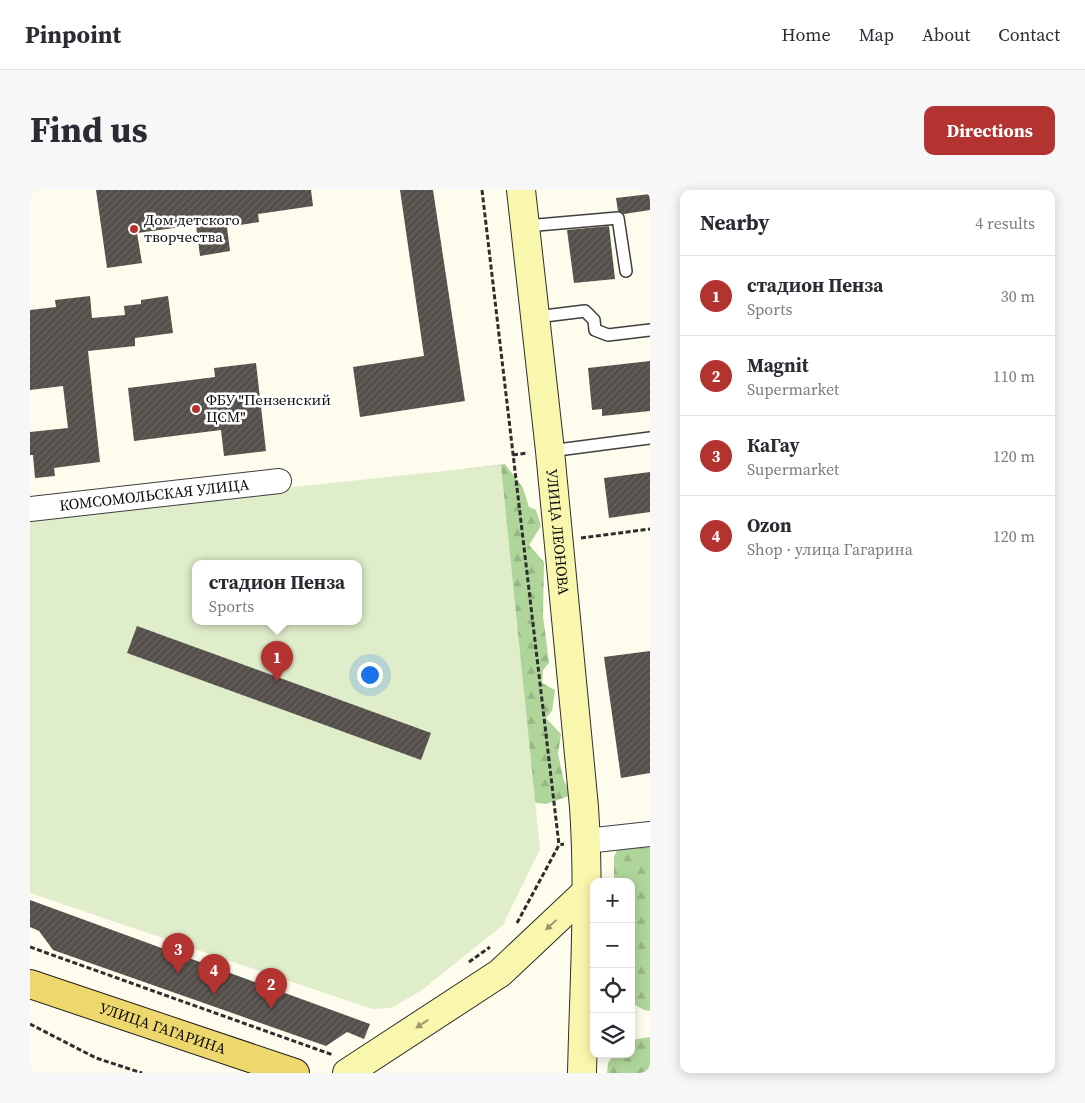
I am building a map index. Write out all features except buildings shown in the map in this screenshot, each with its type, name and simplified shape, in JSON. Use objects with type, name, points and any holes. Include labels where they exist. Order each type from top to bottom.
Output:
[{"type":"main road","name":"УЛИЦА ЛЕОНОВА","points":[[522,190],[550,451],[586,841],[582,1073]]},
{"type":"main road","points":[[341,1065],[500,973],[586,883]]},
{"type":"main road","name":"УЛИЦА ГАГАРИНА","points":[[30,984],[295,1073]]},
{"type":"street","name":"КОМСОМОЛЬСКАЯ УЛИЦА","points":[[30,509],[279,481]]},
{"type":"street","points":[[586,841],[650,834]]},
{"type":"lane","points":[[526,226],[618,218],[626,271]]},
{"type":"lane","points":[[536,317],[585,311],[594,320],[595,330],[605,334],[650,330]]},
{"type":"lane","points":[[550,451],[650,438]]},
{"type":"path","points":[[482,190],[559,845],[512,931]]},
{"type":"path","points":[[574,538],[650,528]]},
{"type":"path","points":[[559,845],[586,841]]},
{"type":"path","points":[[467,964],[497,942]]},
{"type":"path","points":[[30,947],[341,1065]]},
{"type":"path","points":[[30,1024],[96,1058],[142,1073]]},
{"type":"green space","points":[[505,464],[523,488],[529,507],[536,510],[541,526],[529,545],[544,562],[543,616],[549,663],[543,670],[542,683],[555,690],[552,711],[546,718],[561,734],[558,754],[564,781],[572,795],[546,804],[521,801],[479,551],[448,471]]},
{"type":"green space","points":[[501,465],[540,849],[503,925],[422,990],[391,1008],[372,1009],[30,893],[30,515]]},
{"type":"green space","points":[[650,838],[650,1011],[635,1005],[635,878],[614,878],[614,857],[618,848]]},
{"type":"green space","points":[[650,1037],[650,1073],[607,1073],[608,1063],[611,1058],[635,1058],[635,1039]]},
{"type":"place","name":"Дом детского творчества","points":[[134,229]]},
{"type":"place","name":"ФБУ \"Пензенский ЦСМ\"","points":[[196,409]]},
{"type":"place","name":"стадион Пенза","points":[[277,682]]},
{"type":"place","name":"КаГау","points":[[178,974]]},
{"type":"place","name":"Ozon","points":[[214,995]]},
{"type":"place","name":"Magnit","points":[[271,1009]]}]
